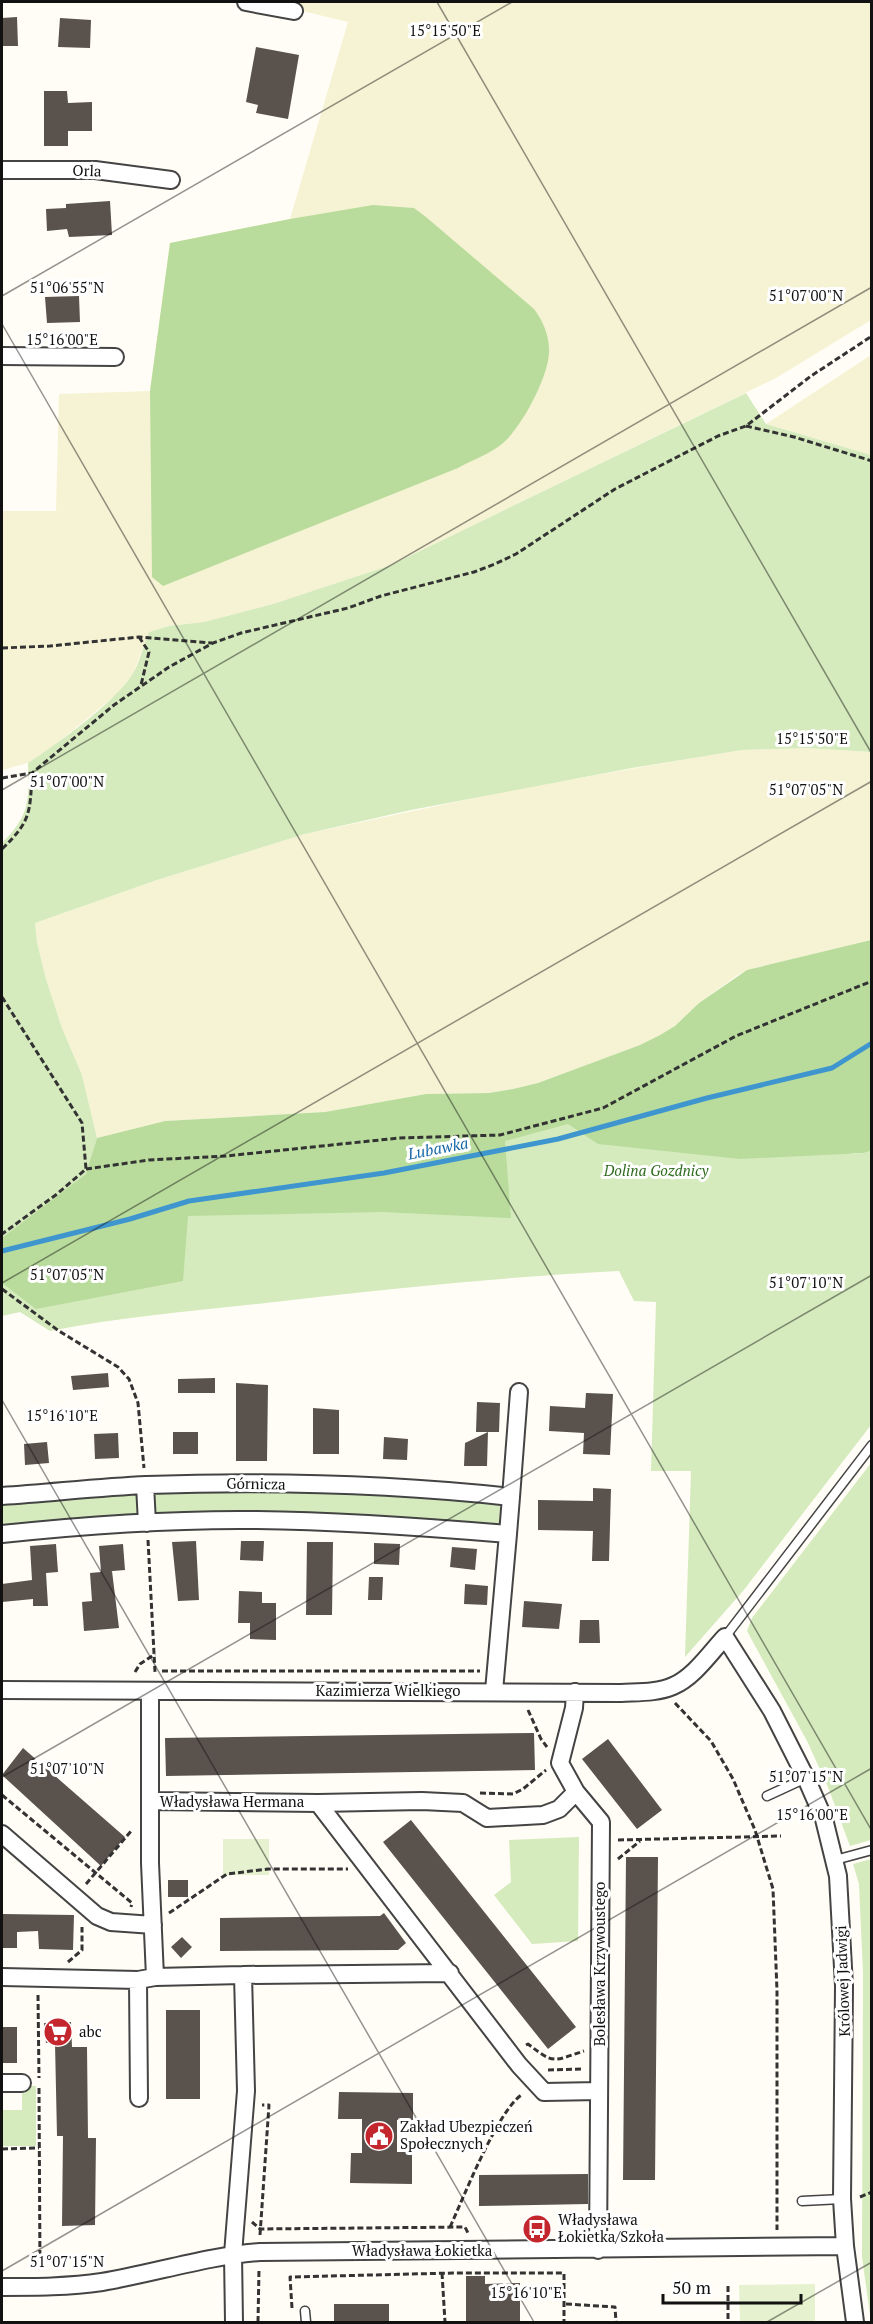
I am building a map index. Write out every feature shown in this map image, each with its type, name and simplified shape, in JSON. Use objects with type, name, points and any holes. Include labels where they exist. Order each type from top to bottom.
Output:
[{"type":"street","points":[[246,2],[294,11]]},
{"type":"street","name":"Orla","points":[[2,170],[95,170],[171,180]]},
{"type":"street","points":[[2,356],[115,357]]},
{"type":"street","points":[[494,1691],[519,1392]]},
{"type":"street","name":"Górnicza","points":[[2,1496],[145,1485],[229,1483],[419,1489],[511,1497]]},
{"type":"street","points":[[145,1485],[147,1523]]},
{"type":"street","points":[[2,1534],[147,1523],[256,1520],[397,1525],[508,1534]]},
{"type":"street","name":"Królowej Jadwigi","points":[[725,1637],[772,1711],[806,1778],[824,1819],[835,1860],[838,1876],[844,1986],[850,2199],[845,2246],[855,2322]]},
{"type":"street","name":"Kazimierza Wielkiego","points":[[2,1690],[575,1692],[661,1690],[687,1677],[725,1637]]},
{"type":"street","name":"Władysława Hermana","points":[[150,1691],[150,1801],[318,1803],[519,2065],[538,2086]]},
{"type":"street","points":[[560,1763],[574,1708],[575,1692]]},
{"type":"street","name":"Bolesława Krzywoustego","points":[[560,1763],[576,1792],[601,1822],[598,2250]]},
{"type":"street","points":[[318,1803],[422,1801],[463,1803],[487,1818],[543,1815],[559,1809],[576,1792]]},
{"type":"street","points":[[150,1801],[155,1977]]},
{"type":"street","points":[[2,1834],[97,1916],[111,1922],[153,1922]]},
{"type":"street","points":[[2,1977],[138,1980],[155,1977],[243,1975],[450,1973]]},
{"type":"street","points":[[234,2322],[232,2254],[246,2091],[243,1975]]},
{"type":"street","points":[[138,1980],[139,2098]]},
{"type":"street","points":[[2,2083],[22,2083]]},
{"type":"street","points":[[538,2086],[544,2092],[599,2091]]},
{"type":"street","name":"Władysława Łokietka","points":[[2,2287],[41,2287],[102,2282],[232,2254],[321,2251],[845,2246]]},
{"type":"lane","points":[[725,1637],[872,1445]]},
{"type":"lane","points":[[767,1796],[806,1778]]},
{"type":"lane","points":[[835,1860],[872,1850]]},
{"type":"lane","points":[[802,2200],[850,2199]]},
{"type":"lane","points":[[305,2311],[306,2322]]},
{"type":"path","points":[[2,778],[32,773],[114,705],[169,667],[213,643],[241,633],[348,608],[381,596],[474,572],[516,554],[615,489],[718,436],[746,426],[811,376],[872,336]]},
{"type":"path","points":[[746,426],[794,437],[872,461]]},
{"type":"path","points":[[2,648],[50,646],[139,637],[213,643]]},
{"type":"path","points":[[139,637],[149,652],[141,686]]},
{"type":"path","points":[[2,849],[20,831],[30,813],[32,773]]},
{"type":"path","points":[[2,1234],[57,1194],[86,1169],[149,1160],[225,1156],[399,1138],[500,1135],[603,1108],[736,1035],[872,981]]},
{"type":"path","points":[[2,997],[82,1123],[86,1169]]},
{"type":"path","points":[[2,1289],[59,1331],[118,1368],[129,1379],[138,1403],[145,1485]]},
{"type":"path","points":[[147,1523],[156,1671]]},
{"type":"path","points":[[135,1672],[140,1664],[155,1654]]},
{"type":"path","points":[[128,1672],[496,1671]]},
{"type":"path","points":[[661,1690],[711,1741],[733,1779],[757,1836],[773,1889],[777,1991],[777,2236]]},
{"type":"path","points":[[523,1701],[541,1739],[560,1763]]},
{"type":"path","points":[[2,1795],[132,1903],[129,1923]]},
{"type":"path","points":[[75,1897],[133,1829]]},
{"type":"path","points":[[600,1841],[781,1836]]},
{"type":"path","points":[[600,1874],[642,1840]]},
{"type":"path","points":[[153,1922],[227,1874],[268,1869],[353,1869]]},
{"type":"path","points":[[67,1963],[82,1950],[81,1923]]},
{"type":"path","points":[[38,1978],[41,2287]]},
{"type":"path","points":[[522,2048],[528,2044],[548,2059],[558,2060],[592,2048],[599,2048]]},
{"type":"path","points":[[450,2228],[471,2180],[513,2099],[538,2086]]},
{"type":"path","points":[[261,2243],[269,2106]]},
{"type":"path","points":[[2,2149],[39,2148]]},
{"type":"path","points":[[850,2199],[872,2192]]},
{"type":"path","points":[[258,2322],[260,2261]]},
{"type":"path","points":[[442,2273],[444,2322]]},
{"type":"path","points":[[305,2311],[292,2309],[290,2277],[564,2273],[564,2322]]},
{"type":"path","points":[[728,2286],[728,2322]]},
{"type":"path","points":[[566,2304],[615,2307],[616,2322]]},
{"type":"shaded area","points":[[265,2],[871,2],[871,320],[776,378],[391,565],[273,604],[204,622],[169,626],[149,632],[133,674],[116,695],[52,747],[28,763],[2,770],[2,511],[56,511],[59,394],[150,391],[170,243],[290,219],[348,22]]},
{"type":"shaded area","points":[[871,355],[871,455],[766,424]]},
{"type":"shaded area","points":[[806,748],[871,752],[871,940],[755,968],[739,974],[699,1003],[675,1026],[660,1035],[640,1045],[538,1083],[489,1093],[426,1094],[325,1112],[165,1121],[97,1138],[82,1075],[62,1028],[46,979],[35,923],[157,880],[305,834],[517,789],[704,756],[742,750]]},
{"type":"green space","points":[[373,205],[414,208],[534,309],[546,332],[549,348],[545,371],[534,399],[511,435],[487,454],[458,468],[163,586],[152,577],[150,391],[170,243]]},
{"type":"green space","name":"Dolina Gozdnicy","points":[[746,393],[766,424],[871,455],[871,752],[806,748],[742,750],[632,768],[411,810],[305,834],[157,880],[35,923],[46,979],[62,1028],[82,1075],[97,1138],[87,1174],[74,1184],[561,1098],[853,1154],[871,1150],[871,1425],[743,1591],[685,1657],[691,1471],[651,1471],[656,1302],[634,1301],[619,1271],[487,1280],[354,1293],[131,1318],[50,1331],[20,1312],[2,1316],[2,843],[18,824],[26,807],[28,763],[84,723],[112,699],[135,670],[149,632],[169,626],[204,622],[273,604],[391,565]]},
{"type":"green space","points":[[871,940],[872,1150],[864,1153],[740,1159],[598,1144],[568,1124],[505,1141],[511,1218],[381,1212],[188,1216],[183,1281],[36,1309],[2,1283],[2,1238],[86,1174],[97,1138],[165,1121],[325,1112],[426,1094],[489,1093],[538,1083],[640,1045],[660,1035],[675,1026],[699,1003],[747,970]]},
{"type":"green space","points":[[871,1463],[871,1840],[850,1846],[828,1787],[807,1741],[747,1631],[752,1618]]},
{"type":"green space","points":[[216,1489],[379,1493],[497,1503],[501,1515],[496,1526],[160,1515],[154,1510],[154,1495],[159,1492]]},
{"type":"green space","points":[[139,1495],[140,1513],[138,1515],[2,1527],[2,1502]]},
{"type":"green space","points":[[579,1837],[578,1941],[532,1944],[494,1895],[511,1882],[509,1840]]},
{"type":"green space","points":[[223,1839],[269,1839],[269,1875],[223,1875]]},
{"type":"green space","points":[[871,1859],[872,2322],[862,2257],[863,1973],[859,1884],[853,1864]]},
{"type":"green space","points":[[22,2086],[36,2086],[36,2146],[2,2146],[2,2110],[22,2110]]},
{"type":"green space","points":[[815,2284],[815,2322],[740,2322],[739,2285]]},
{"type":"building","points":[[17,17],[18,46],[2,46],[2,18]]},
{"type":"building","points":[[60,18],[91,20],[90,48],[58,47]]},
{"type":"building","points":[[256,47],[299,55],[288,119],[256,113],[258,105],[246,102]]},
{"type":"building","points":[[44,91],[67,91],[68,103],[92,102],[92,131],[68,131],[68,146],[44,146]]},
{"type":"building","points":[[110,201],[112,235],[69,237],[67,229],[47,231],[46,209],[66,208],[66,204]]},
{"type":"building","points":[[79,296],[80,322],[47,323],[45,297]]},
{"type":"building","points":[[108,1373],[109,1387],[73,1390],[71,1376]]},
{"type":"building","points":[[215,1378],[215,1393],[178,1393],[178,1379]]},
{"type":"building","points":[[236,1383],[268,1385],[267,1461],[236,1461]]},
{"type":"building","points":[[586,1393],[613,1394],[610,1455],[583,1454],[584,1433],[549,1431],[550,1406],[585,1408]]},
{"type":"building","points":[[477,1402],[500,1403],[499,1432],[476,1432]]},
{"type":"building","points":[[313,1408],[339,1410],[339,1454],[313,1454]]},
{"type":"building","points":[[173,1432],[198,1432],[198,1454],[173,1454]]},
{"type":"building","points":[[488,1432],[487,1466],[464,1466],[465,1443]]},
{"type":"building","points":[[118,1433],[119,1458],[95,1459],[94,1434]]},
{"type":"building","points":[[384,1437],[408,1439],[407,1460],[383,1459]]},
{"type":"building","points":[[47,1442],[49,1463],[25,1465],[24,1444]]},
{"type":"building","points":[[593,1488],[611,1489],[609,1561],[592,1561],[593,1531],[538,1530],[538,1500],[593,1501]]},
{"type":"building","points":[[196,1541],[199,1600],[178,1601],[172,1542]]},
{"type":"building","points":[[241,1541],[264,1541],[263,1561],[240,1560]]},
{"type":"building","points":[[307,1542],[333,1542],[332,1615],[306,1615]]},
{"type":"building","points":[[374,1543],[400,1544],[399,1565],[374,1564]]},
{"type":"building","points":[[56,1544],[58,1572],[46,1573],[48,1606],[33,1606],[33,1599],[2,1602],[2,1584],[32,1580],[30,1546]]},
{"type":"building","points":[[123,1544],[125,1570],[101,1572],[99,1546]]},
{"type":"building","points":[[452,1547],[477,1549],[475,1570],[450,1567]]},
{"type":"building","points":[[112,1571],[119,1628],[84,1631],[82,1602],[92,1601],[90,1573]]},
{"type":"building","points":[[369,1577],[383,1577],[382,1600],[368,1600]]},
{"type":"building","points":[[465,1584],[488,1586],[487,1605],[464,1604]]},
{"type":"building","points":[[239,1591],[262,1592],[262,1603],[276,1603],[276,1640],[250,1639],[250,1623],[238,1623]]},
{"type":"building","points":[[524,1601],[562,1604],[559,1629],[522,1627]]},
{"type":"building","points":[[580,1620],[599,1620],[600,1643],[579,1643]]},
{"type":"building","points":[[534,1733],[535,1770],[166,1776],[165,1738]]},
{"type":"building","points":[[608,1739],[662,1810],[637,1829],[582,1759]]},
{"type":"building","points":[[23,1748],[125,1837],[101,1866],[2,1775]]},
{"type":"building","points":[[411,1820],[576,2027],[548,2049],[383,1842]]},
{"type":"building","points":[[626,1857],[658,1857],[655,2180],[623,2180]]},
{"type":"building","points":[[168,1880],[188,1880],[188,1897],[168,1897]]},
{"type":"building","points":[[384,1913],[406,1943],[398,1950],[220,1951],[220,1918],[380,1916]]},
{"type":"building","points":[[2,1914],[74,1915],[73,1950],[39,1949],[38,1931],[17,1932],[17,1948],[2,1948]]},
{"type":"building","points":[[182,1937],[192,1947],[181,1958],[171,1947]]},
{"type":"building","points":[[166,2010],[200,2010],[200,2099],[166,2099]]},
{"type":"building","points":[[71,2022],[72,2047],[87,2047],[88,2138],[96,2138],[95,2225],[62,2226],[63,2136],[57,2136],[55,2043],[46,2043],[44,2023]]},
{"type":"building","points":[[2,2027],[17,2027],[17,2063],[2,2063]]},
{"type":"building","name":"Zakład Ubezpieczeń Społecznych","points":[[339,2092],[413,2093],[413,2120],[397,2120],[397,2152],[412,2152],[412,2184],[350,2183],[351,2153],[362,2153],[362,2119],[338,2119]]},
{"type":"building","points":[[588,2174],[588,2204],[479,2206],[479,2175]]},
{"type":"building","points":[[466,2276],[485,2276],[485,2284],[520,2283],[520,2322],[466,2322]]},
{"type":"building","points":[[334,2304],[389,2304],[389,2322],[334,2322]]},
{"type":"waterway","name":"Lubawka","points":[[2,1251],[130,1219],[189,1201],[384,1173],[558,1139],[707,1098],[832,1068],[872,1043]]},
{"type":"place","name":"abc","points":[[58,2032]]},
{"type":"place","name":"Zakład Ubezpieczeń Społecznych","points":[[379,2136]]},
{"type":"place","name":"Władysława Łokietka/Szkoła","points":[[537,2229]]}]
